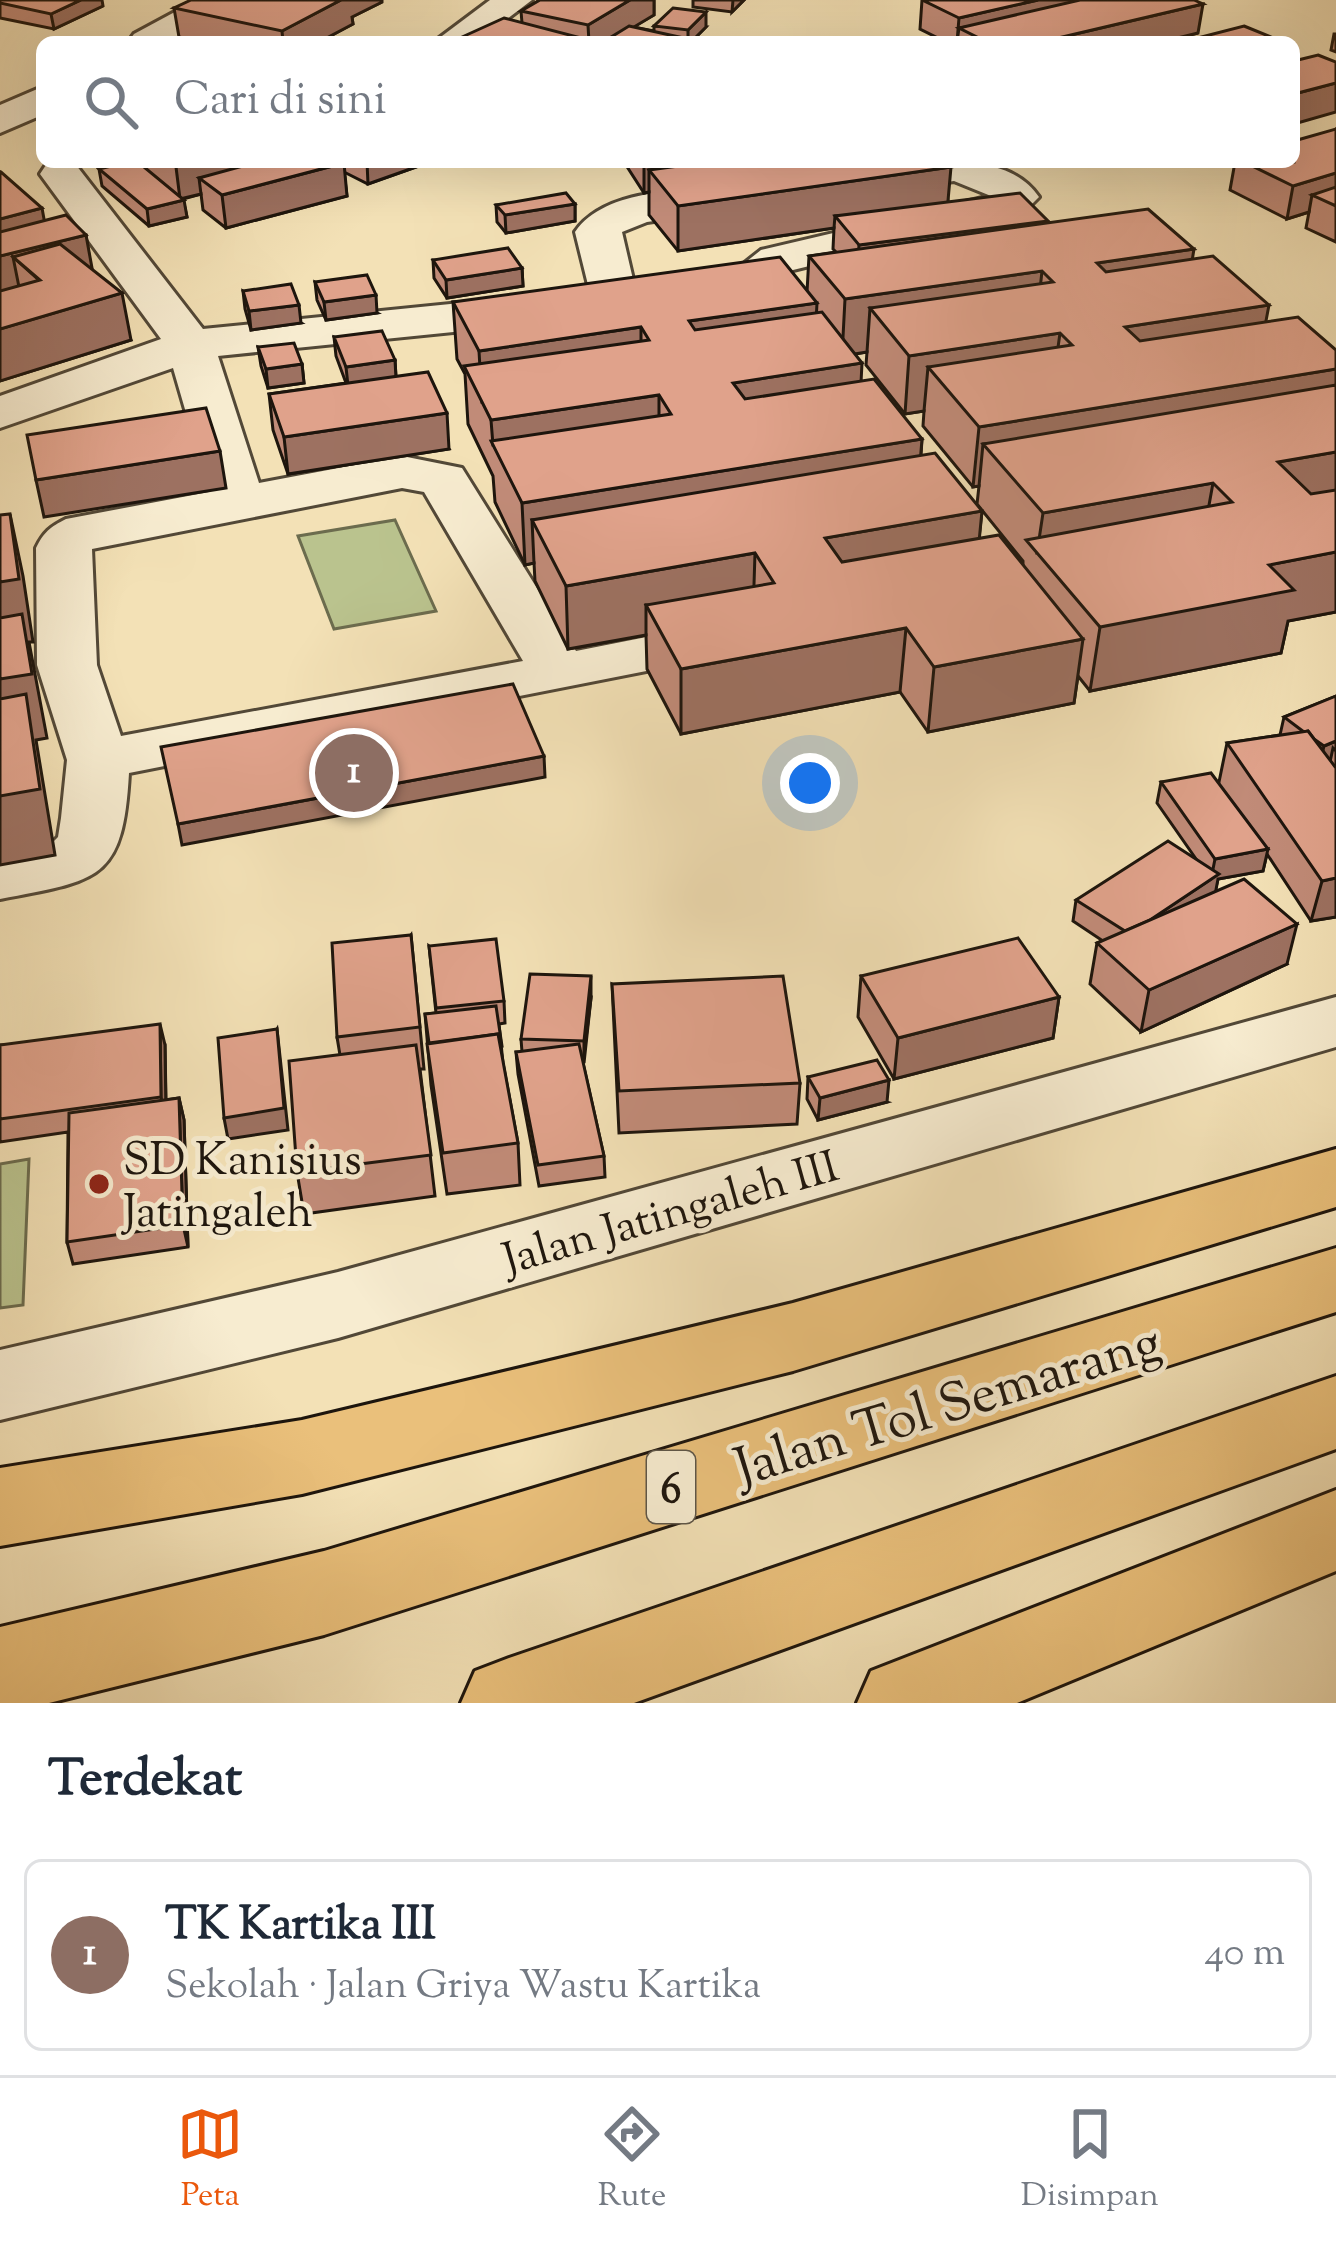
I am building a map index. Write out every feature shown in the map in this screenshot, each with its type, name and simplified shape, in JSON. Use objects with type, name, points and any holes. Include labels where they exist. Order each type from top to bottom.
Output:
[{"type":"highway","points":[[0,1508],[302,1457],[771,1342],[1336,1178]]},
{"type":"highway","name":"Jalan Tol Semarang","points":[[0,1671],[324,1593],[1336,1280]]},
{"type":"highway","points":[[509,1703],[1336,1412]]},
{"type":"highway","points":[[905,1703],[1336,1530]]},
{"type":"street","points":[[158,36],[224,0]]},
{"type":"street","points":[[462,36],[514,0]]},
{"type":"street","points":[[0,122],[36,102]]},
{"type":"street","points":[[0,413],[190,345],[615,301],[765,296],[777,260],[1007,205],[1018,197],[1012,189],[958,169],[828,185]]},
{"type":"street","points":[[62,172],[190,345],[238,499]]},
{"type":"street","points":[[615,301],[597,232],[604,223],[622,214],[782,192]]},
{"type":"street","points":[[0,877],[70,865],[92,840],[98,760],[45,669],[68,538],[238,499],[402,472],[436,475],[477,490],[559,672]]},
{"type":"street","points":[[98,760],[762,632]]},
{"type":"street","name":"Jalan Jatingaleh III","points":[[0,1385],[338,1305],[1336,1022]]},
{"type":"green space","points":[[395,520],[436,611],[334,629],[298,536]]},
{"type":"green space","points":[[29,1159],[23,1305],[0,1308],[0,1164]]},
{"type":"building","points":[[0,0],[81,0],[51,14]]},
{"type":"building","points":[[191,0],[341,0],[282,31],[174,8]]},
{"type":"building","points":[[540,0],[630,0],[588,25],[521,11]]},
{"type":"building","points":[[922,0],[1038,0],[959,18]]},
{"type":"building","points":[[1080,0],[1194,0],[1203,4],[1067,36],[975,36],[959,28]]},
{"type":"building","points":[[673,8],[706,12],[688,30],[654,26]]},
{"type":"building","points":[[504,18],[574,36],[464,36]]},
{"type":"building","points":[[629,26],[674,36],[613,36]]},
{"type":"building","points":[[1244,26],[1268,36],[1205,36]]},
{"type":"building","points":[[1318,55],[1336,62],[1336,83],[1300,92],[1300,60]]},
{"type":"building","points":[[1336,129],[1336,173],[1293,186],[1256,168],[1300,168],[1300,139]]},
{"type":"building","points":[[145,168],[184,200],[147,209],[99,169]]},
{"type":"building","points":[[236,168],[325,168],[222,195],[199,178]]},
{"type":"building","points":[[664,168],[944,168],[678,206],[649,170]]},
{"type":"building","points":[[1,172],[42,208],[0,219]]},
{"type":"building","points":[[1336,187],[1336,206],[1312,195]]},
{"type":"building","points":[[566,193],[575,204],[505,215],[496,205]]},
{"type":"building","points":[[1020,193],[1048,221],[859,245],[835,216]]},
{"type":"building","points":[[1148,209],[1194,249],[1097,263],[1106,272],[1213,256],[1269,305],[1125,327],[1140,341],[1298,317],[1336,350],[1336,369],[979,427],[928,367],[1072,345],[1060,333],[909,356],[870,308],[1053,282],[1042,271],[845,299],[809,256]]},
{"type":"building","points":[[66,215],[86,235],[0,256],[0,232]]},
{"type":"building","points":[[60,244],[122,293],[0,329],[0,291],[40,280],[13,257]]},
{"type":"building","points":[[508,248],[522,268],[446,280],[433,260]]},
{"type":"building","points":[[780,257],[817,303],[689,321],[695,330],[822,312],[862,363],[733,383],[745,399],[874,379],[922,439],[522,503],[491,441],[671,414],[659,395],[491,420],[464,366],[649,340],[641,327],[479,351],[453,302]]},
{"type":"building","points":[[367,275],[376,295],[324,302],[315,282]]},
{"type":"building","points":[[291,284],[299,305],[249,311],[243,291]]},
{"type":"building","points":[[382,331],[395,360],[346,367],[334,337]]},
{"type":"building","points":[[294,343],[302,364],[266,369],[258,347]]},
{"type":"building","points":[[428,372],[447,413],[284,437],[269,394]]},
{"type":"building","points":[[1336,385],[1336,452],[1278,462],[1311,494],[1336,490],[1336,552],[1269,565],[1294,590],[1100,627],[1026,540],[1232,502],[1213,483],[1043,513],[983,444]]},
{"type":"building","points":[[206,408],[220,451],[36,480],[27,435]]},
{"type":"building","points":[[935,453],[982,511],[825,538],[842,562],[999,535],[1083,639],[934,667],[906,628],[681,669],[646,605],[774,583],[755,553],[566,586],[532,520]]},
{"type":"building","points":[[10,514],[19,579],[0,582],[0,515]]},
{"type":"building","points":[[22,614],[32,674],[0,679],[0,618]]},
{"type":"building","points":[[513,684],[544,756],[178,824],[161,747]]},
{"type":"building","points":[[26,694],[40,789],[0,796],[0,699]]},
{"type":"building","points":[[1336,696],[1336,741],[1324,746],[1284,717]]},
{"type":"building","points":[[1308,731],[1336,768],[1336,878],[1322,881],[1227,743]]},
{"type":"building","points":[[1211,773],[1268,849],[1215,859],[1161,782]]},
{"type":"building","points":[[1168,841],[1219,874],[1125,931],[1076,900]]},
{"type":"building","points":[[1244,879],[1297,924],[1149,990],[1097,943]]},
{"type":"building","points":[[411,935],[420,1027],[337,1037],[332,943]]},
{"type":"building","points":[[1018,938],[1059,997],[898,1038],[861,976]]},
{"type":"building","points":[[496,939],[504,1001],[436,1008],[429,946]]},
{"type":"building","points":[[530,974],[591,976],[584,1041],[521,1039]]},
{"type":"building","points":[[783,976],[800,1083],[619,1091],[612,984]]},
{"type":"building","points":[[496,1006],[502,1046],[498,1034],[429,1043],[425,1014]]},
{"type":"building","points":[[160,1024],[161,1097],[0,1119],[0,1045]]},
{"type":"building","points":[[277,1029],[284,1108],[224,1118],[218,1038]]},
{"type":"building","points":[[498,1034],[518,1143],[443,1153],[427,1044]]},
{"type":"building","points":[[579,1044],[604,1156],[538,1165],[516,1052]]},
{"type":"building","points":[[416,1045],[431,1155],[297,1172],[289,1061]]},
{"type":"building","points":[[877,1060],[889,1080],[820,1098],[808,1077]]},
{"type":"building","points":[[179,1098],[183,1225],[67,1242],[69,1113]]},
{"type":"place","name":"TK Kartika III","points":[[354,773]]},
{"type":"place","name":"SD Kanisius Jatingaleh","points":[[99,1184]]}]
